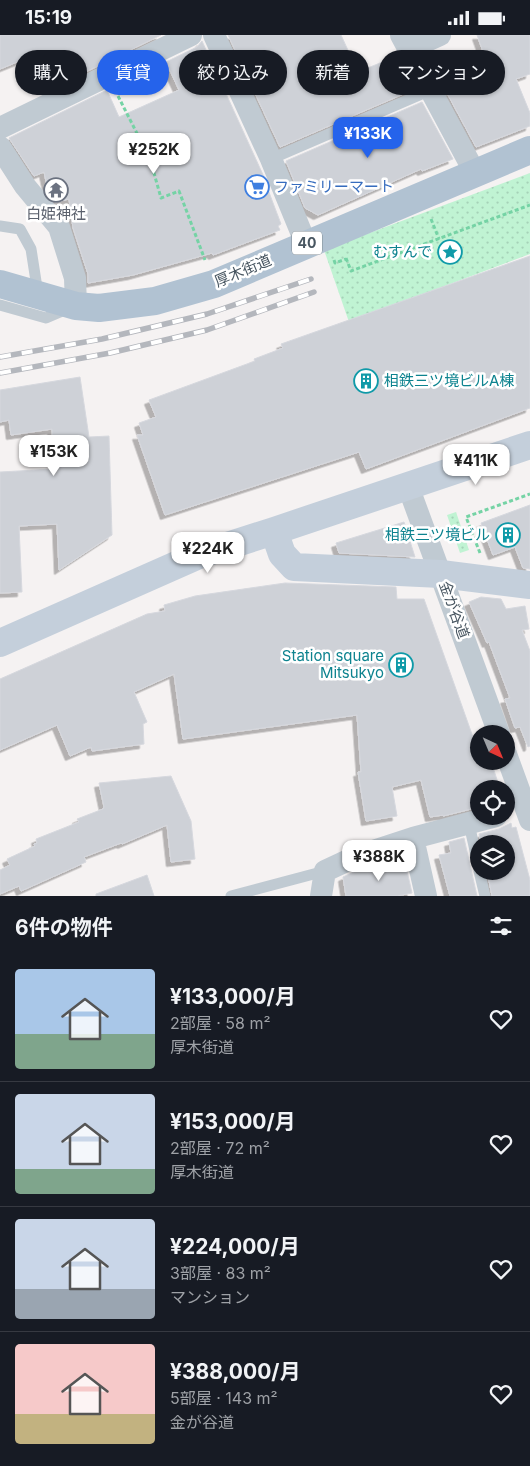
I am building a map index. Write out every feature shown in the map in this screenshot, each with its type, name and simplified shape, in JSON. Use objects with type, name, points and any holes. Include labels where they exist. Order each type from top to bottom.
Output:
[{"type":"main road","name":"厚木街道","points":[[0,284],[76,306],[99,308],[155,301],[214,284],[530,150]]},
{"type":"street","points":[[161,50],[191,35]]},
{"type":"street","points":[[214,35],[271,159],[306,244]]},
{"type":"street","points":[[405,42],[440,35]]},
{"type":"street","points":[[0,128],[97,81]]},
{"type":"street","points":[[434,95],[474,173]]},
{"type":"street","points":[[0,147],[26,186],[59,227],[75,278],[76,306]]},
{"type":"street","points":[[0,643],[199,555],[530,445]]},
{"type":"street","name":"金が谷道","points":[[408,486],[496,725]]},
{"type":"street","points":[[274,531],[282,554],[294,567],[441,575],[530,585]]},
{"type":"street","points":[[510,770],[521,813]]},
{"type":"street","points":[[321,896],[325,871],[356,857],[413,838],[469,824]]},
{"type":"street","points":[[413,838],[426,896]]},
{"type":"lane","points":[[271,159],[419,95]]},
{"type":"lane","points":[[0,226],[20,229],[31,249],[38,295]]},
{"type":"lane","points":[[0,305],[46,318],[76,306]]},
{"type":"lane","points":[[469,824],[471,835]]},
{"type":"lane","points":[[232,896],[325,871]]},
{"type":"lane","points":[[481,880],[485,896]]},
{"type":"path","points":[[118,95],[150,159],[161,198],[179,191],[214,284]]},
{"type":"path","points":[[343,250],[351,271],[530,205]]},
{"type":"path","points":[[430,216],[439,239]]},
{"type":"path","points":[[480,554],[466,517],[530,493]]},
{"type":"green space","points":[[530,173],[530,254],[349,322],[324,250]]},
{"type":"green space","points":[[456,512],[469,550],[460,553],[447,515]]},
{"type":"building","points":[[0,35],[161,35],[130,50],[97,50],[97,66],[87,71],[87,50],[15,50],[15,63],[0,69]]},
{"type":"building","points":[[228,35],[341,35],[348,50],[297,50],[297,95],[369,95],[369,67],[379,63],[379,95],[401,95],[280,147],[256,95],[287,95],[287,50],[235,50]]},
{"type":"building","points":[[477,35],[530,35],[530,74],[516,79],[530,113],[530,126],[476,147],[448,95],[505,95],[505,50],[482,50]]},
{"type":"building","points":[[202,41],[206,50],[191,50],[197,47]]},
{"type":"building","points":[[179,56],[179,90],[169,68],[169,61]]},
{"type":"building","points":[[179,90],[179,95],[227,95],[269,188],[267,187],[281,224],[278,226],[280,230],[213,255],[212,253],[133,275],[88,283],[88,274],[73,228],[69,199],[55,202],[54,198],[49,195],[44,172],[34,176],[9,138],[97,95],[109,95],[119,117]]},
{"type":"building","points":[[422,102],[453,159],[422,171],[421,169],[318,215],[305,208],[286,161]]},
{"type":"building","name":"相鉄三ツ境ビルA棟","points":[[530,256],[530,408],[366,469],[359,452],[165,515],[137,435],[143,435],[139,423],[156,417],[149,400],[255,361],[254,359],[283,348],[281,344]]},
{"type":"building","points":[[80,377],[89,437],[109,436],[112,535],[59,570],[57,524],[19,526],[22,592],[0,593],[0,472],[54,469],[52,429],[11,435],[9,420],[0,422],[0,390]]},
{"type":"building","name":"相鉄三ツ境ビル","points":[[530,505],[530,569],[523,568],[515,547],[493,555],[481,523]]},
{"type":"building","points":[[404,522],[415,557],[339,553],[336,543]]},
{"type":"building","points":[[285,583],[396,587],[397,599],[424,599],[470,729],[470,770],[494,770],[497,780],[470,780],[470,809],[430,817],[421,780],[392,787],[397,816],[366,821],[358,772],[361,772],[357,715],[183,739],[174,674],[134,692],[147,722],[143,724],[144,744],[92,751],[91,747],[70,756],[57,725],[0,750],[0,679],[147,614],[165,611],[164,605],[195,596]]},
{"type":"building","points":[[481,597],[501,599],[506,609],[525,606],[529,629],[522,630],[530,651],[530,746],[528,747],[520,727],[515,728],[505,699],[510,698],[489,642],[487,643],[469,602]]},
{"type":"building","points":[[171,776],[191,821],[195,859],[171,862],[167,825],[122,844],[84,857],[86,862],[21,891],[19,886],[0,894],[0,870],[10,865],[7,859],[35,846],[34,844],[37,843],[36,839],[79,822],[77,819],[103,809],[99,783]]},
{"type":"building","points":[[507,825],[511,825],[512,828],[516,827],[530,880],[530,896],[492,896],[489,880],[515,880],[515,835],[479,835]]},
{"type":"building","points":[[464,838],[470,865],[470,880],[473,880],[477,896],[450,896],[439,855],[451,853],[449,842]]},
{"type":"building","points":[[405,862],[412,893],[397,896],[346,896],[343,877],[356,871]]},
{"type":"building","points":[[147,875],[154,896],[96,896],[96,894]]},
{"type":"railway","points":[[0,357],[102,339],[207,314],[311,279]]},
{"type":"railway","points":[[0,373],[110,353],[207,330],[314,292]]},
{"type":"place","name":"ファミリーマート","points":[[257,187]]},
{"type":"place","name":"白姫神社","points":[[56,190]]},
{"type":"place","name":"むすんで","points":[[450,252]]},
{"type":"place","name":"相鉄三ツ境ビルA棟","points":[[366,381]]},
{"type":"place","name":"相鉄三ツ境ビル","points":[[508,535]]},
{"type":"place","name":"Station square Mitsukyo","points":[[401,665]]}]
